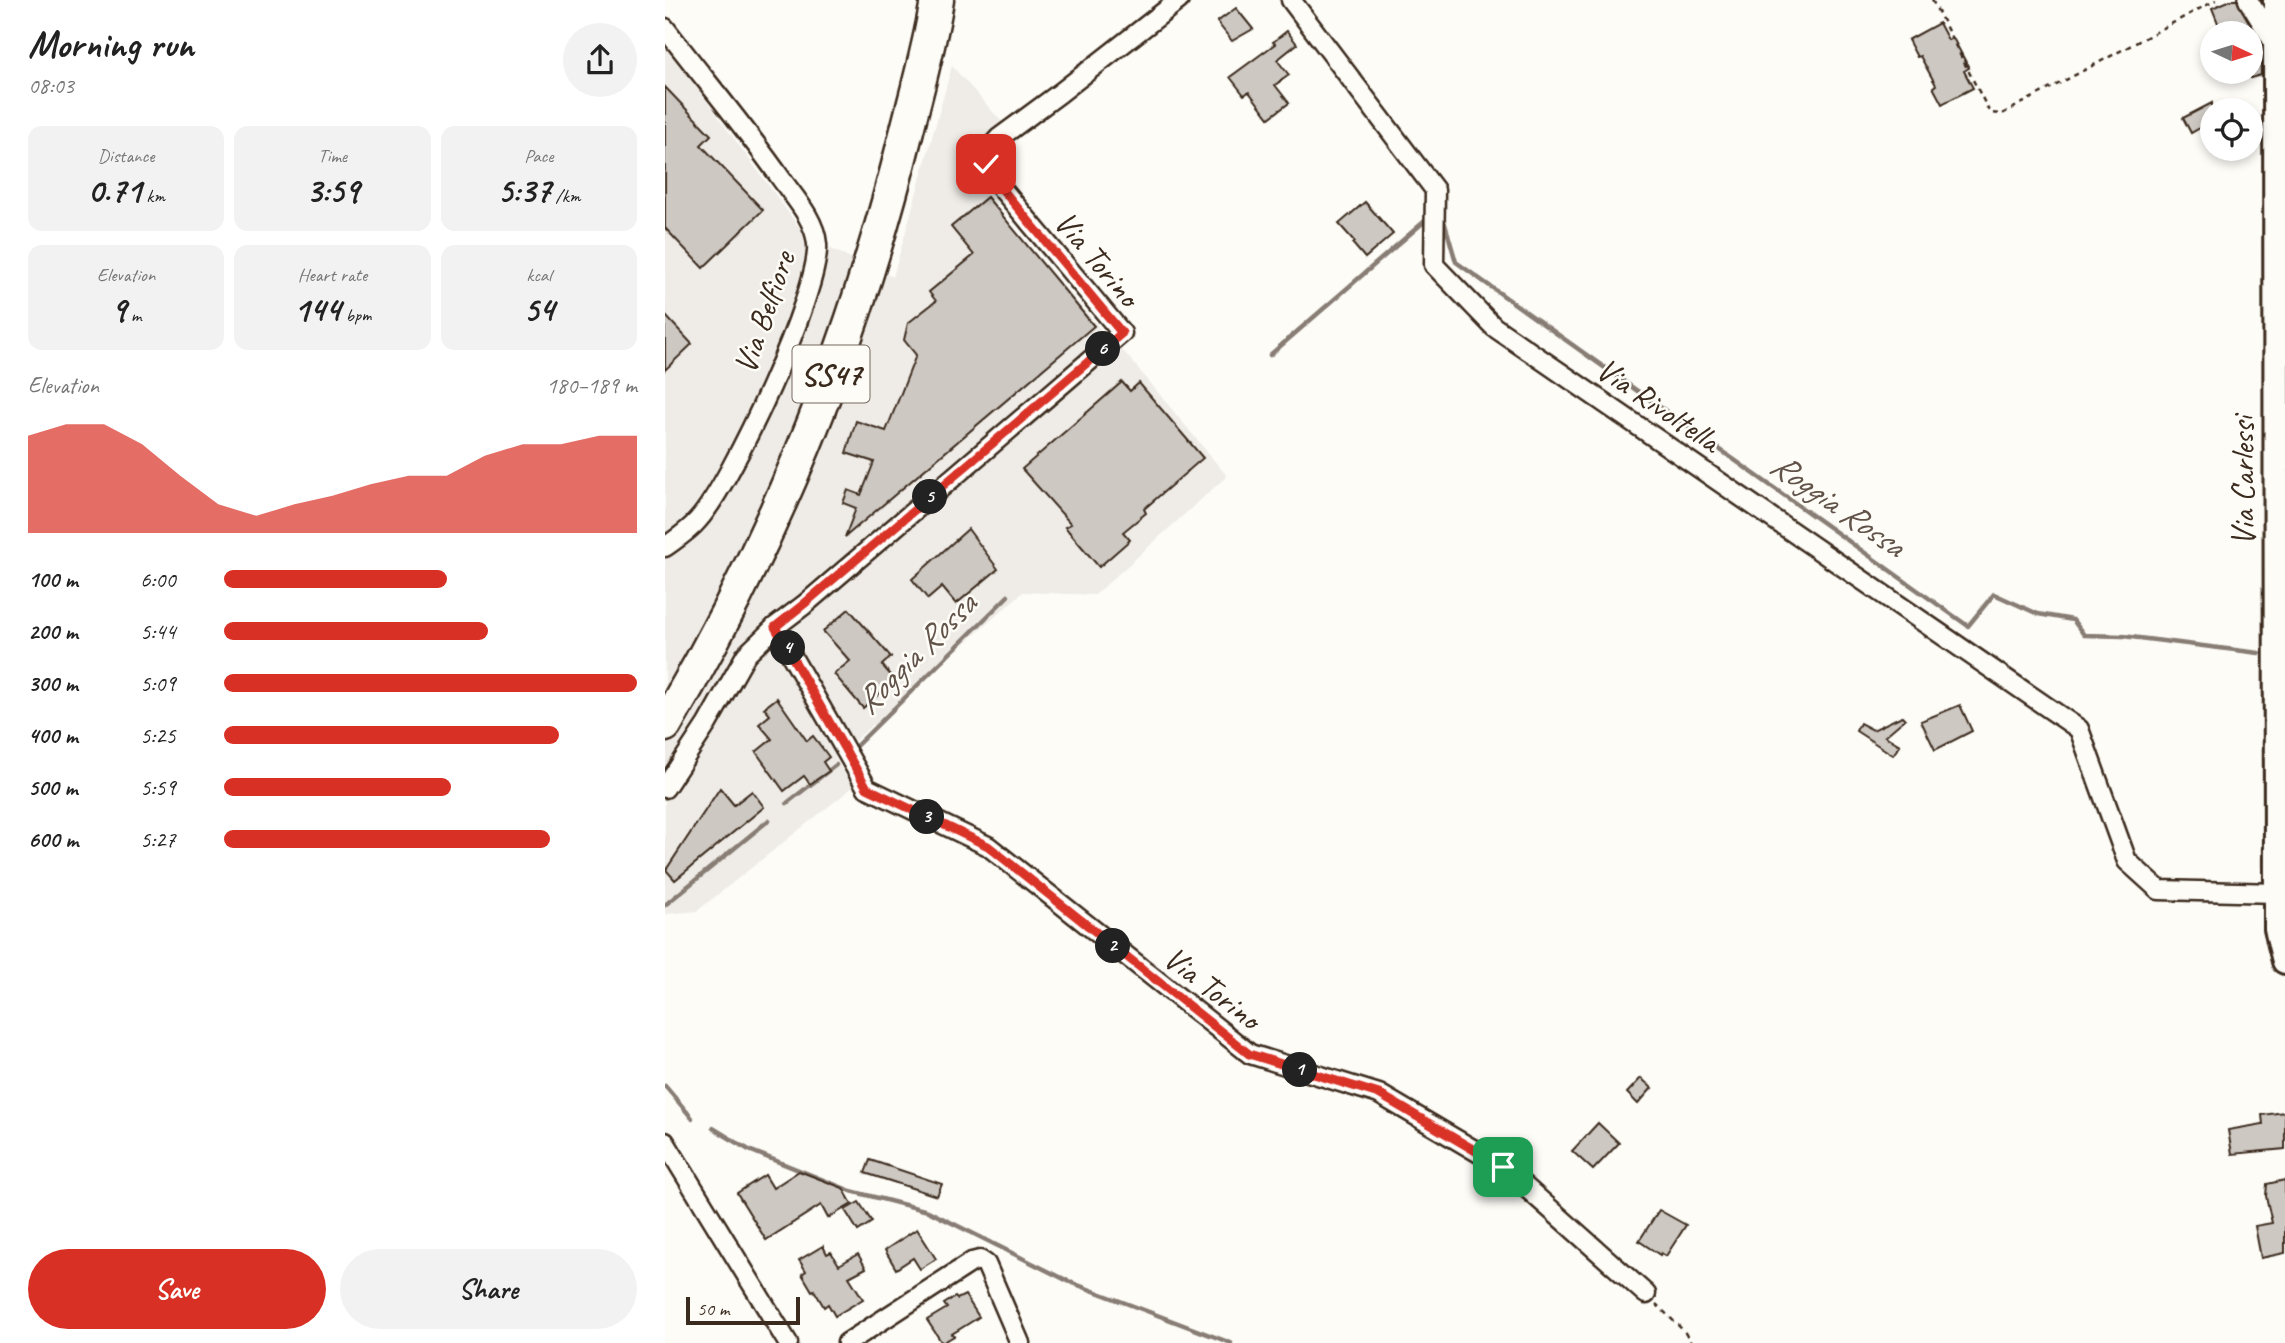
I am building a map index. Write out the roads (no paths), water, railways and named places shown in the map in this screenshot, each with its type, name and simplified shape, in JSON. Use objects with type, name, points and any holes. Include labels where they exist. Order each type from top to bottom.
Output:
[{"type":"highway","name":"SS47","points":[[665,694],[724,586],[793,431],[861,236],[899,85],[916,0]]},
{"type":"highway","name":"SS47","points":[[665,725],[740,588],[776,512],[844,340],[898,167],[937,0]]},
{"type":"main road","name":"Via Carlessi","points":[[2276,0],[2277,929],[2285,961]]},
{"type":"street","name":"Via Torino","points":[[665,788],[707,724],[746,655],[775,627],[1122,333],[997,183],[986,164],[989,149],[999,138],[1179,0]]},
{"type":"street","name":"Via Rivoltella","points":[[1290,0],[1435,190],[1434,265],[1494,327],[2079,729],[2127,861],[2159,890],[2277,893]]},
{"type":"street","points":[[2248,0],[2276,46]]},
{"type":"street","name":"Via Belfiore","points":[[665,28],[742,124],[807,215],[817,244],[814,274],[793,336],[739,453],[722,486],[698,521],[665,547]]},
{"type":"street","name":"Via Torino","points":[[775,627],[867,788],[988,846],[1249,1054],[1379,1094],[1503,1167],[1646,1294]]},
{"type":"street","points":[[665,1142],[788,1343]]},
{"type":"street","points":[[847,1343],[972,1262],[980,1260],[986,1264],[1020,1343]]},
{"type":"waterway","name":"Roggia Rossa","points":[[1443,217],[1456,262],[1968,626],[1994,594],[2038,614],[2073,620],[2084,635],[2123,636],[2259,653]]},
{"type":"waterway","name":"Roggia Rossa","points":[[1270,355],[1426,220]]},
{"type":"waterway","name":"Roggia Rossa","points":[[856,746],[1008,596]]},
{"type":"waterway","name":"Roggia Rossa","points":[[787,803],[836,765]]},
{"type":"waterway","name":"Roggia Rossa","points":[[665,905],[769,820]]},
{"type":"waterway","points":[[665,1086],[692,1118]]},
{"type":"waterway","points":[[713,1128],[749,1150],[851,1191],[928,1211],[1070,1282],[1231,1343]]}]
